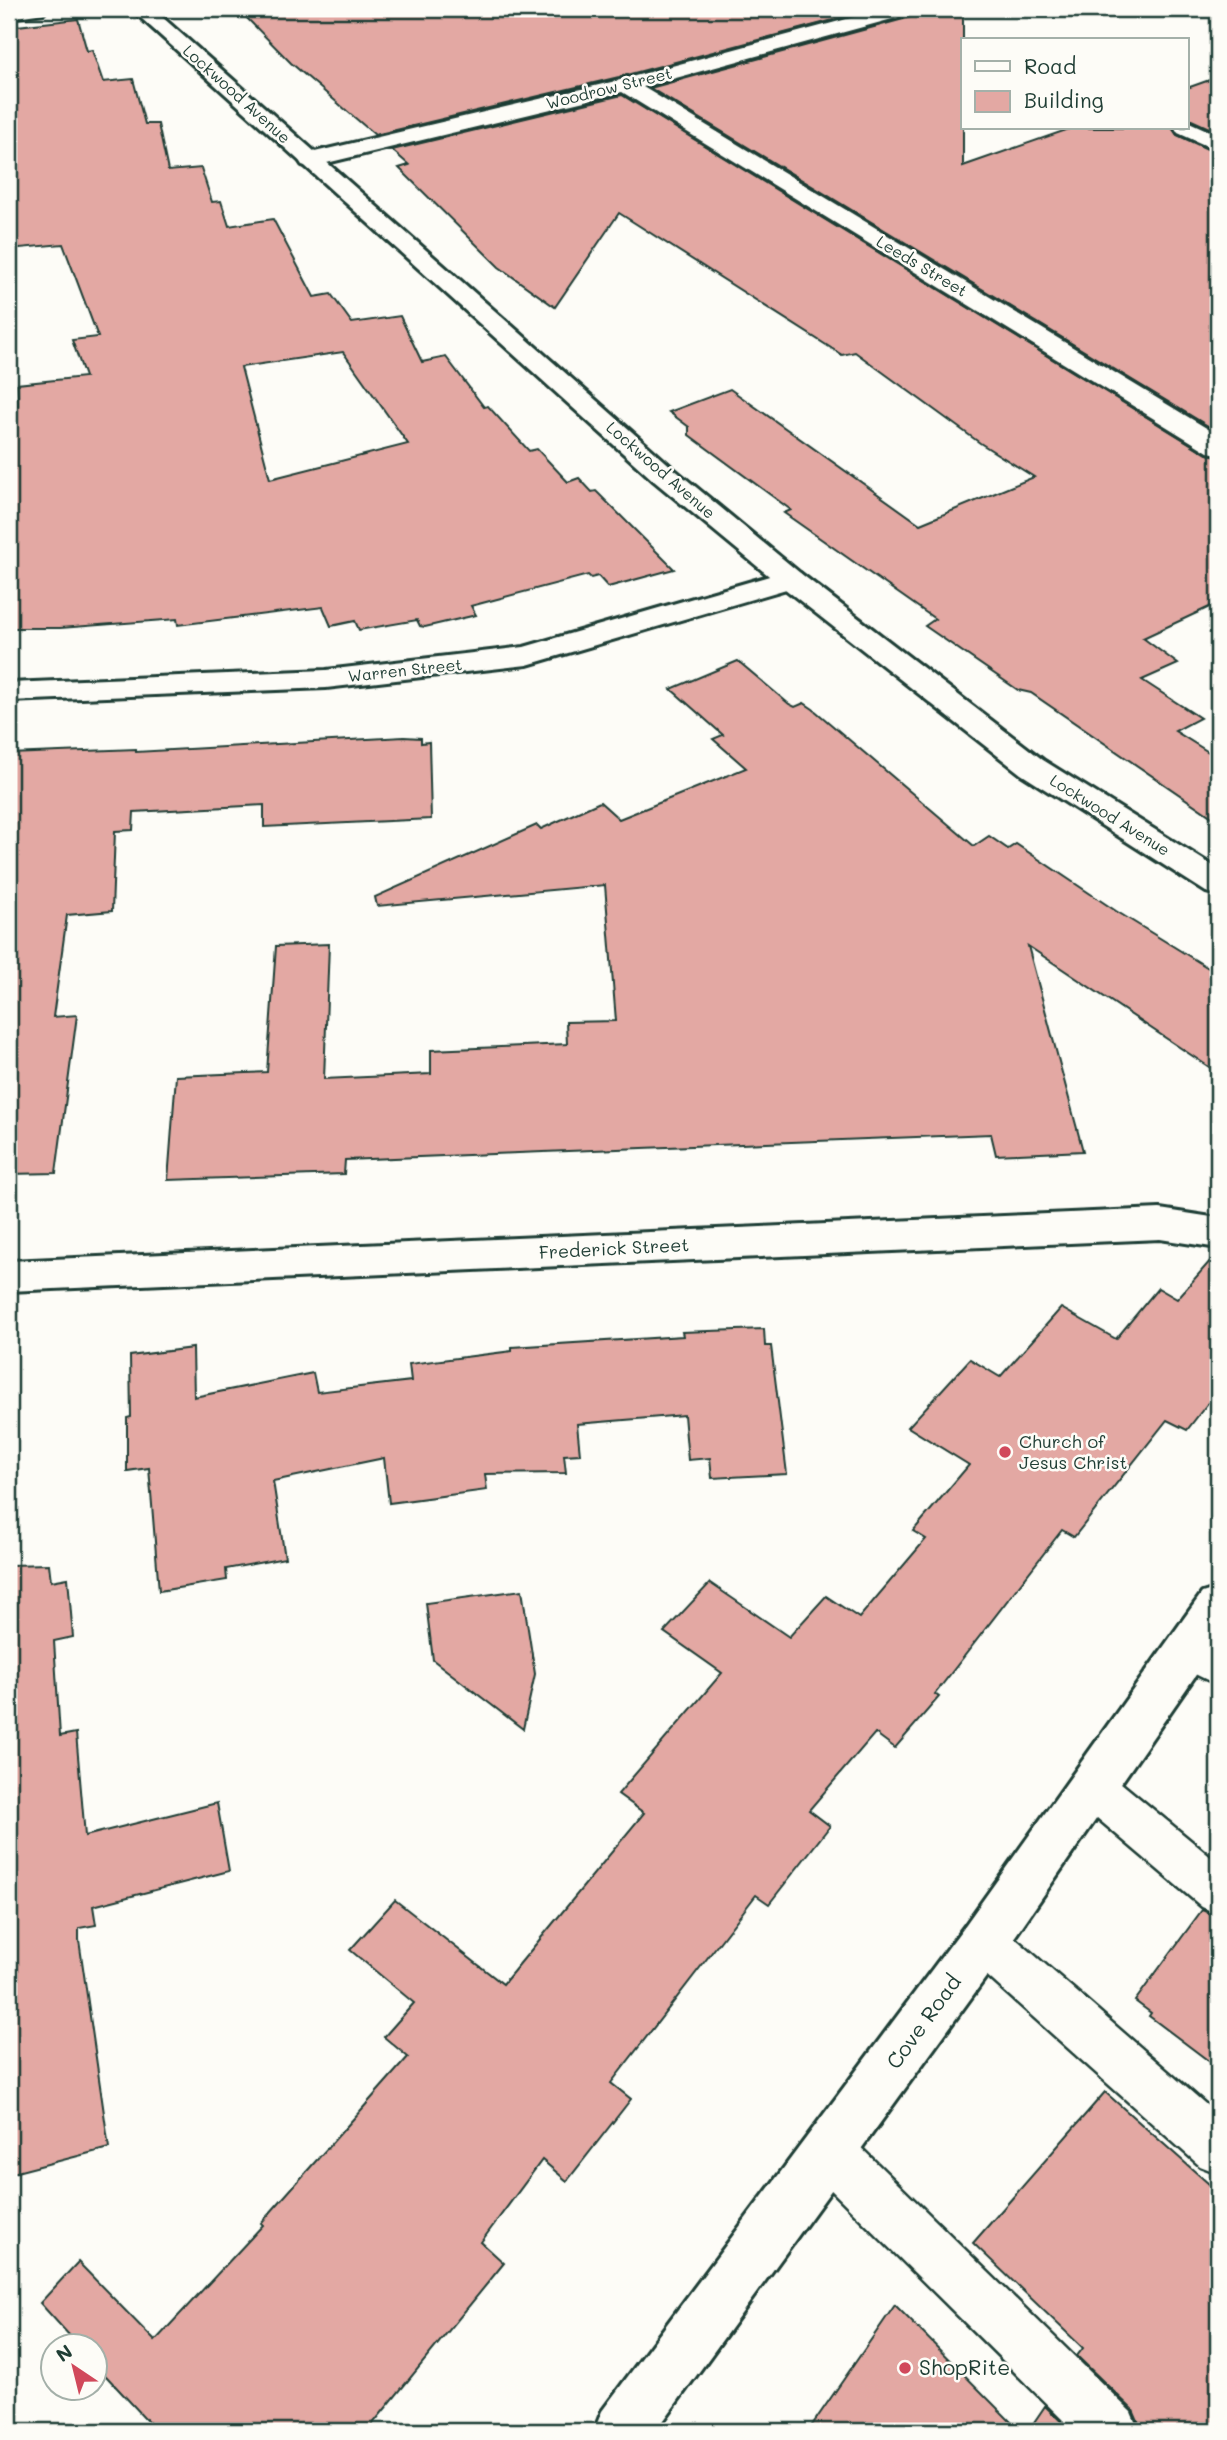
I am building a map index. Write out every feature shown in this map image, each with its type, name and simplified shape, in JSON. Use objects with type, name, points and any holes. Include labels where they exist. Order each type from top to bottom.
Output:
[{"type":"street","points":[[9,12],[37,9]]},
{"type":"street","name":"Lockwood Avenue","points":[[141,9],[664,475],[790,579],[1032,766],[1218,884]]},
{"type":"street","name":"Woodrow Street","points":[[310,160],[625,85],[907,9]]},
{"type":"street","name":"Leeds Street","points":[[625,85],[1218,446]]},
{"type":"street","points":[[1188,129],[1218,144]]},
{"type":"street","name":"Warren Street","points":[[9,692],[326,679],[527,656],[790,579]]},
{"type":"street","name":"Frederick Street","points":[[9,1276],[1160,1224],[1218,1233]]},
{"type":"street","name":"Cove Road","points":[[622,2431],[984,1941],[1093,1787],[1204,1656],[1218,1607]]},
{"type":"lane","points":[[1093,1787],[1218,1892]]},
{"type":"lane","points":[[984,1941],[1218,2148]]},
{"type":"lane","points":[[829,2152],[1112,2431]]},
{"type":"building","points":[[238,9],[875,9],[619,77],[375,135],[291,63]]},
{"type":"building","points":[[920,9],[963,9],[963,166],[1066,130],[1173,130],[1177,135],[1218,154],[1218,432],[650,88],[915,16]]},
{"type":"building","points":[[78,19],[87,51],[92,50],[103,82],[133,79],[145,124],[158,124],[168,171],[201,168],[212,202],[221,201],[229,226],[273,219],[314,297],[331,294],[352,323],[400,316],[422,362],[446,357],[484,407],[488,406],[529,451],[537,449],[568,482],[579,478],[592,492],[596,491],[674,569],[608,587],[598,576],[591,578],[588,575],[471,606],[476,615],[425,627],[420,626],[417,620],[359,630],[355,621],[331,626],[323,607],[178,625],[177,619],[60,628],[9,628],[9,405],[18,405],[17,384],[85,377],[72,340],[98,337],[63,244],[9,249],[9,27]],"holes":[[[343,352],[408,444],[270,479],[241,367]]]},
{"type":"building","points":[[1218,77],[1218,132],[1188,118],[1188,88]]},
{"type":"building","points":[[622,95],[1207,454],[1218,456],[1218,603],[1143,638],[1178,664],[1142,680],[1200,718],[1175,731],[1218,758],[1218,821],[1031,693],[1018,690],[925,626],[935,619],[784,513],[791,510],[689,435],[689,427],[669,412],[730,389],[920,524],[1034,477],[980,443],[855,352],[842,355],[619,213],[555,307],[499,267],[399,168],[409,165],[392,150]]},
{"type":"building","points":[[738,661],[789,704],[795,707],[804,703],[813,709],[974,846],[989,836],[1008,849],[1016,844],[1116,911],[1218,974],[1218,1073],[1028,946],[1083,1151],[996,1155],[991,1134],[345,1160],[344,1174],[168,1180],[176,1076],[267,1072],[276,946],[329,944],[324,1079],[431,1074],[431,1050],[567,1044],[566,1022],[616,1021],[605,885],[377,906],[375,897],[537,825],[541,829],[600,802],[619,819],[746,768],[713,739],[723,735],[671,689]]},
{"type":"building","points":[[421,738],[421,743],[429,742],[431,819],[264,827],[264,805],[134,812],[133,830],[115,831],[112,911],[67,915],[53,1017],[77,1015],[56,1173],[9,1174],[9,754],[136,749],[136,752]]},
{"type":"building","points":[[1218,1252],[1218,1390],[1187,1430],[1167,1420],[1074,1537],[1062,1530],[935,1694],[939,1697],[895,1748],[875,1733],[809,1810],[830,1826],[769,1904],[756,1895],[611,2083],[631,2099],[567,2181],[542,2160],[481,2242],[504,2263],[367,2431],[157,2431],[108,2378],[108,2332],[66,2332],[40,2303],[78,2262],[155,2341],[263,2225],[261,2223],[408,2057],[384,2037],[414,2003],[350,1950],[395,1900],[503,1984],[644,1813],[618,1794],[722,1673],[664,1632],[710,1583],[789,1637],[826,1596],[859,1618],[926,1539],[913,1531],[969,1465],[908,1427],[970,1359],[1000,1377],[1061,1308],[1116,1339],[1158,1288],[1177,1299]]},
{"type":"building","points":[[764,1329],[765,1346],[771,1346],[787,1474],[712,1478],[710,1458],[688,1460],[684,1415],[577,1424],[580,1454],[564,1455],[566,1473],[485,1474],[487,1490],[389,1503],[384,1458],[273,1481],[285,1558],[226,1569],[227,1580],[159,1591],[149,1468],[127,1471],[127,1418],[131,1417],[130,1356],[193,1348],[194,1397],[313,1373],[317,1392],[411,1381],[409,1364],[512,1351],[512,1347],[683,1336],[682,1332]]},
{"type":"building","points":[[49,1564],[51,1581],[68,1578],[73,1637],[54,1641],[60,1736],[76,1733],[85,1836],[217,1803],[229,1871],[93,1906],[96,1925],[79,1928],[79,1940],[109,2148],[9,2174],[9,1565]]},
{"type":"building","points":[[522,1590],[535,1674],[523,1729],[433,1660],[426,1603]]},
{"type":"building","points":[[1202,1910],[1218,1917],[1218,2068],[1149,2016],[1151,2013],[1135,2001]]},
{"type":"building","points":[[1105,2092],[1218,2192],[1218,2431],[1142,2431],[1133,2410],[1077,2356],[1083,2348],[973,2243]]},
{"type":"building","name":"ShopRite","points":[[895,2305],[1020,2431],[808,2431]]},
{"type":"building","points":[[1045,2406],[1071,2431],[1028,2431]]},
{"type":"place","name":"Church of Jesus Christ","points":[[1005,1452]]},
{"type":"place","name":"ShopRite","points":[[905,2368]]}]
